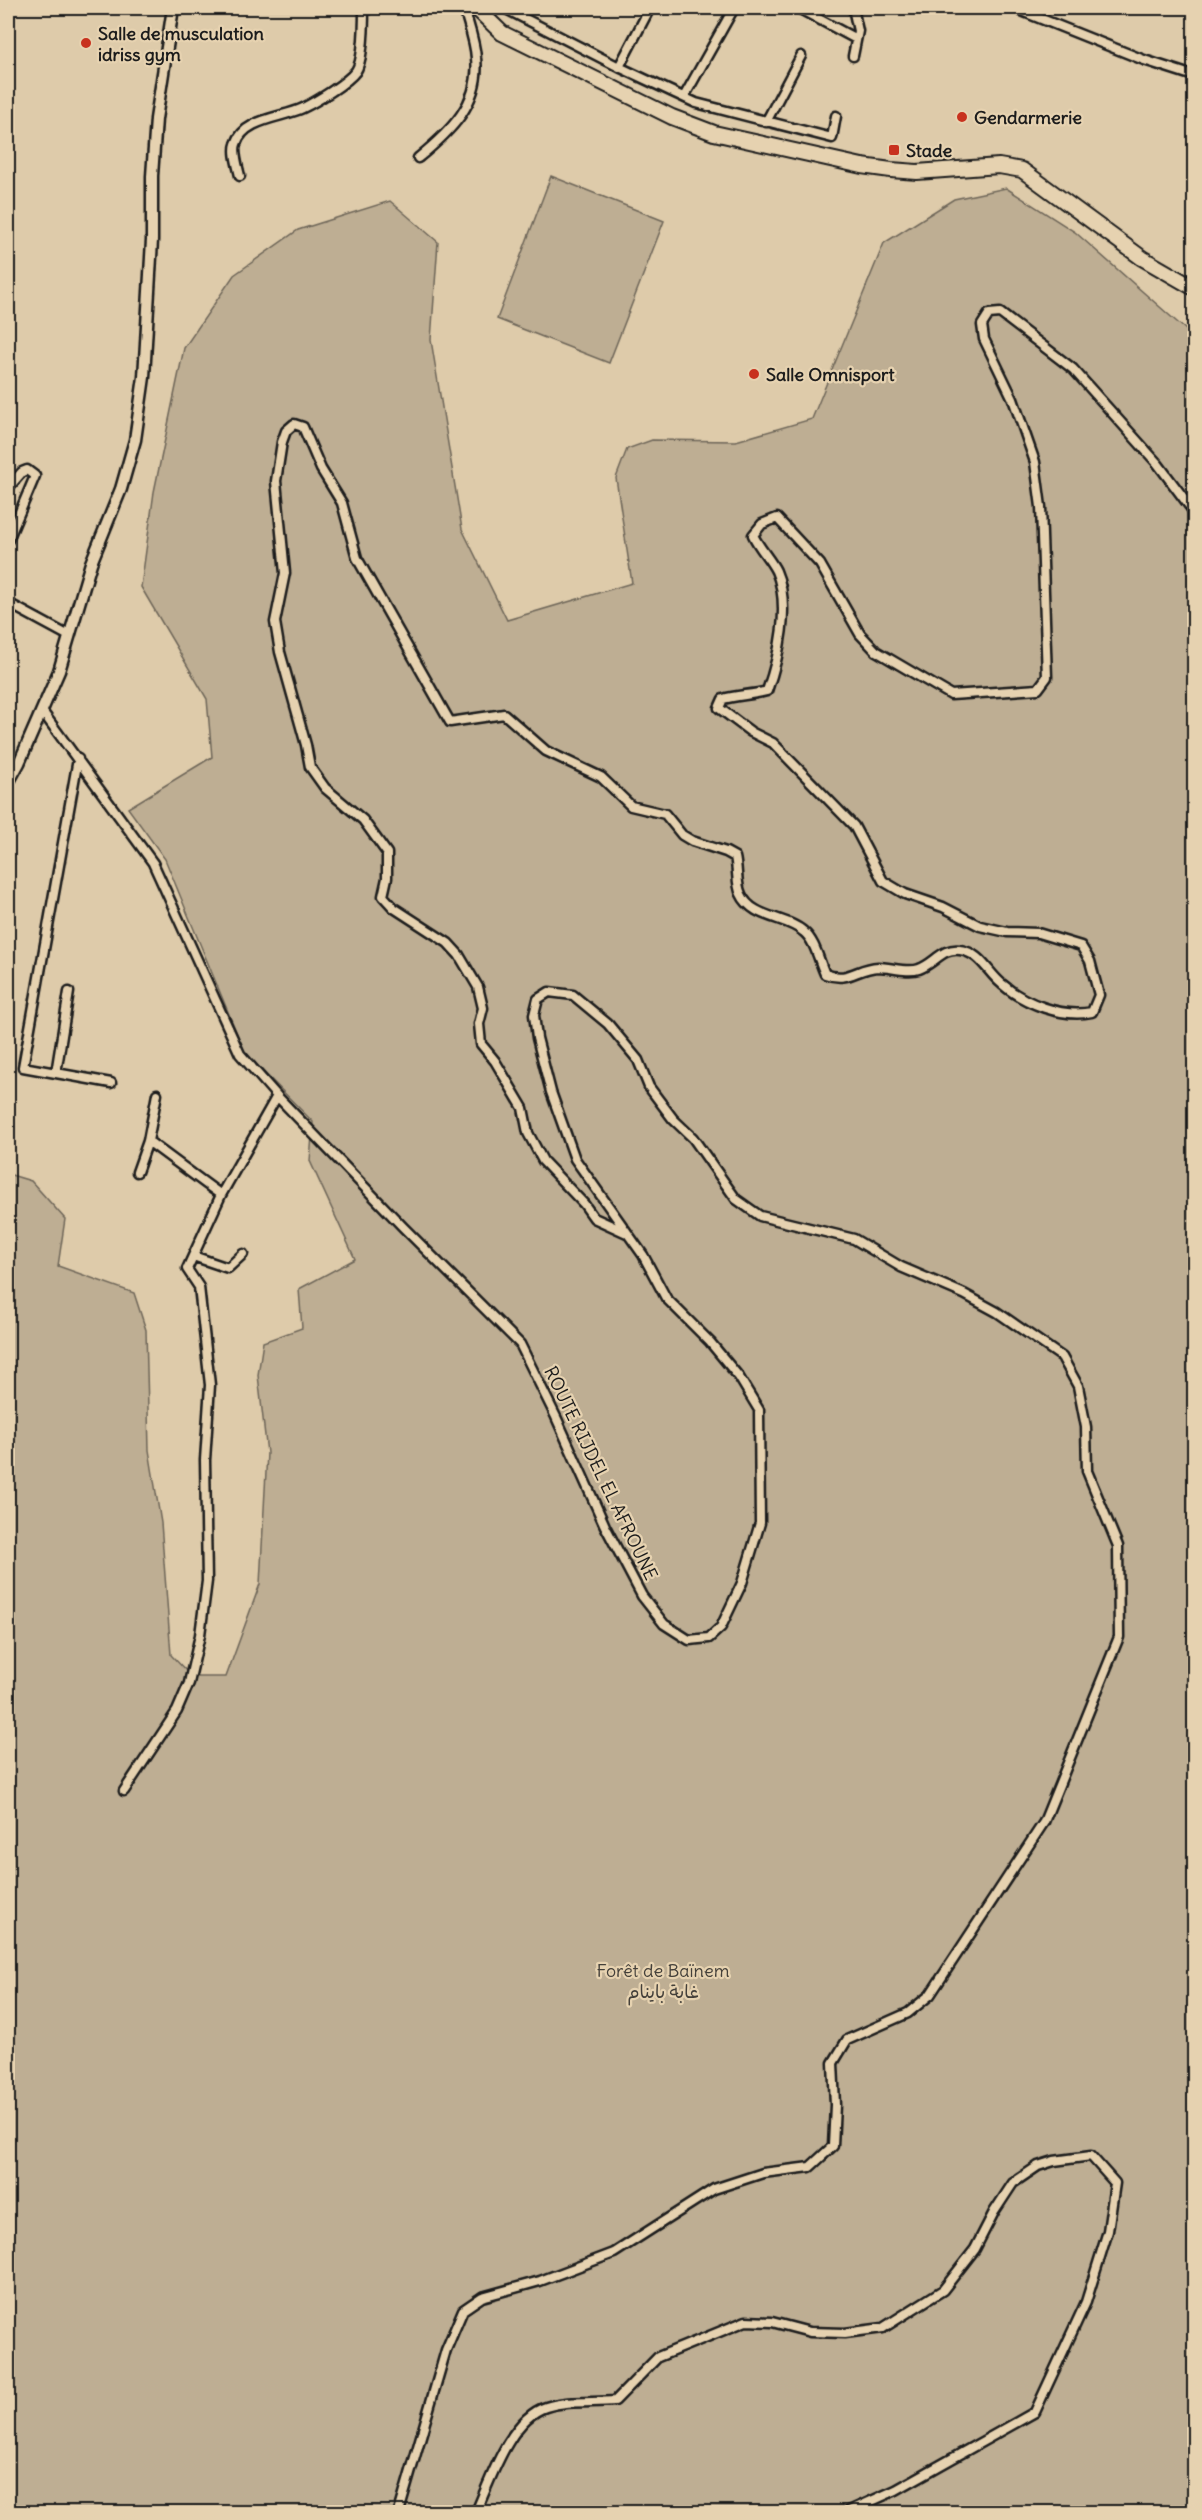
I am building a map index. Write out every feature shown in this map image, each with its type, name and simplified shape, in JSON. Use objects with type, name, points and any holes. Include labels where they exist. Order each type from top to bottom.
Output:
[{"type":"main road","points":[[480,12],[502,33],[672,117],[714,133],[862,166],[891,170],[916,172],[999,166],[1022,170],[1143,258],[1194,288]]},
{"type":"street","points":[[8,783],[59,671],[91,563],[121,489],[135,440],[144,377],[147,332],[156,119],[173,8]]},
{"type":"street","points":[[240,176],[235,146],[242,133],[253,125],[303,108],[344,82],[356,70],[361,57],[364,8]]},
{"type":"street","points":[[418,158],[454,125],[469,105],[475,85],[476,58],[464,8]]},
{"type":"street","points":[[480,12],[498,8]]},
{"type":"street","points":[[504,8],[619,67],[696,103],[832,138],[836,116]]},
{"type":"street","points":[[619,67],[650,8]]},
{"type":"street","points":[[684,97],[734,8]]},
{"type":"street","points":[[798,8],[856,39]]},
{"type":"street","points":[[853,8],[858,31],[853,57]]},
{"type":"street","points":[[1014,8],[1144,60],[1194,76]]},
{"type":"street","points":[[766,122],[801,56]]},
{"type":"street","points":[[627,1233],[594,1218],[584,1204],[543,1161],[528,1133],[523,1108],[495,1061],[481,1044],[479,1024],[483,1008],[478,987],[459,955],[448,944],[413,923],[383,896],[387,878],[387,853],[363,820],[325,788],[310,767],[280,652],[275,622],[285,573],[276,481],[286,431],[294,424],[303,427],[321,469],[342,503],[357,558],[450,722],[504,714],[546,751],[601,777],[631,806],[665,814],[682,835],[735,857],[740,894],[747,903],[761,913],[803,930],[825,974],[837,978],[876,967],[918,970],[945,951],[959,949],[974,954],[1001,984],[1021,996],[1041,1006],[1076,1015],[1092,1012],[1099,995],[1090,961],[1081,946],[1038,933],[1007,932],[980,926],[943,907],[905,894],[883,881],[854,826],[773,743],[751,732],[719,708],[723,699],[750,696],[767,691],[778,661],[784,603],[776,571],[761,551],[753,535],[762,524],[777,518],[820,564],[860,634],[876,651],[951,695],[1038,689],[1047,677],[1041,507],[1035,462],[1013,399],[984,339],[982,325],[989,314],[1000,313],[1074,369],[1158,464],[1194,512]]},
{"type":"street","points":[[8,488],[22,472],[27,470],[35,476],[8,540]]},
{"type":"street","points":[[8,603],[69,636]]},
{"type":"street","name":"ROUTE RIJDEL EL AFROUNE","points":[[42,711],[153,862],[240,1054],[277,1096],[403,1227],[520,1344],[605,1526],[642,1596],[664,1624],[689,1640],[709,1638],[721,1627],[742,1583],[760,1523],[759,1410],[739,1377],[710,1342],[666,1298],[643,1255],[575,1159],[551,1092],[537,1038],[534,1015],[538,999],[549,992],[573,995],[608,1024],[638,1060],[649,1087],[673,1119],[693,1138],[736,1199],[760,1216],[854,1239],[901,1267],[964,1294],[997,1312],[1062,1357],[1078,1386],[1086,1427],[1087,1471],[1118,1546],[1119,1637],[1044,1822],[930,1995],[908,2013],[847,2040],[833,2063],[835,2105],[833,2146],[810,2167],[763,2174],[714,2189],[614,2253],[540,2281],[482,2297],[463,2310],[446,2350],[399,2512]]},
{"type":"street","points":[[78,759],[23,1067],[111,1083]]},
{"type":"street","points":[[56,1073],[69,992]]},
{"type":"street","points":[[137,1172],[148,1142],[158,1094]]},
{"type":"street","points":[[124,1791],[177,1711],[189,1683],[200,1635],[207,1581],[205,1461],[210,1385],[199,1287],[187,1269],[221,1195],[277,1096]]},
{"type":"street","points":[[148,1142],[221,1195]]},
{"type":"street","points":[[193,1256],[228,1268],[243,1254]]},
{"type":"street","points":[[476,2512],[502,2454],[522,2423],[543,2408],[567,2402],[615,2402],[658,2357],[746,2321],[772,2322],[810,2332],[845,2333],[883,2328],[943,2290],[975,2249],[994,2212],[1013,2183],[1038,2166],[1054,2161],[1091,2156],[1115,2183],[1108,2231],[1086,2302],[1035,2412],[896,2490],[847,2512]]},
{"type":"green space","points":[[551,176],[664,221],[609,363],[497,319]]},
{"type":"green space","name":"Forêt de Baïnem غابة باينام","points":[[1006,188],[1075,232],[1194,337],[1194,2512],[8,2512],[8,1174],[31,1181],[65,1219],[58,1266],[134,1293],[146,1330],[149,1450],[161,1523],[171,1655],[192,1677],[226,1677],[260,1584],[267,1453],[258,1375],[263,1342],[302,1328],[299,1289],[355,1259],[310,1161],[313,1122],[245,1053],[165,859],[128,808],[212,757],[207,699],[141,587],[154,492],[184,348],[234,275],[298,230],[390,201],[438,242],[431,340],[462,529],[507,620],[632,583],[616,478],[627,449],[652,440],[736,441],[812,419],[884,243],[954,199]]},
{"type":"place","name":"Salle de musculation idriss gym","points":[[86,43]]},
{"type":"place","name":"Gendarmerie","points":[[962,117]]},
{"type":"place","name":"Stade","points":[[894,150]]},
{"type":"place","name":"Salle Omnisport","points":[[754,374]]}]
